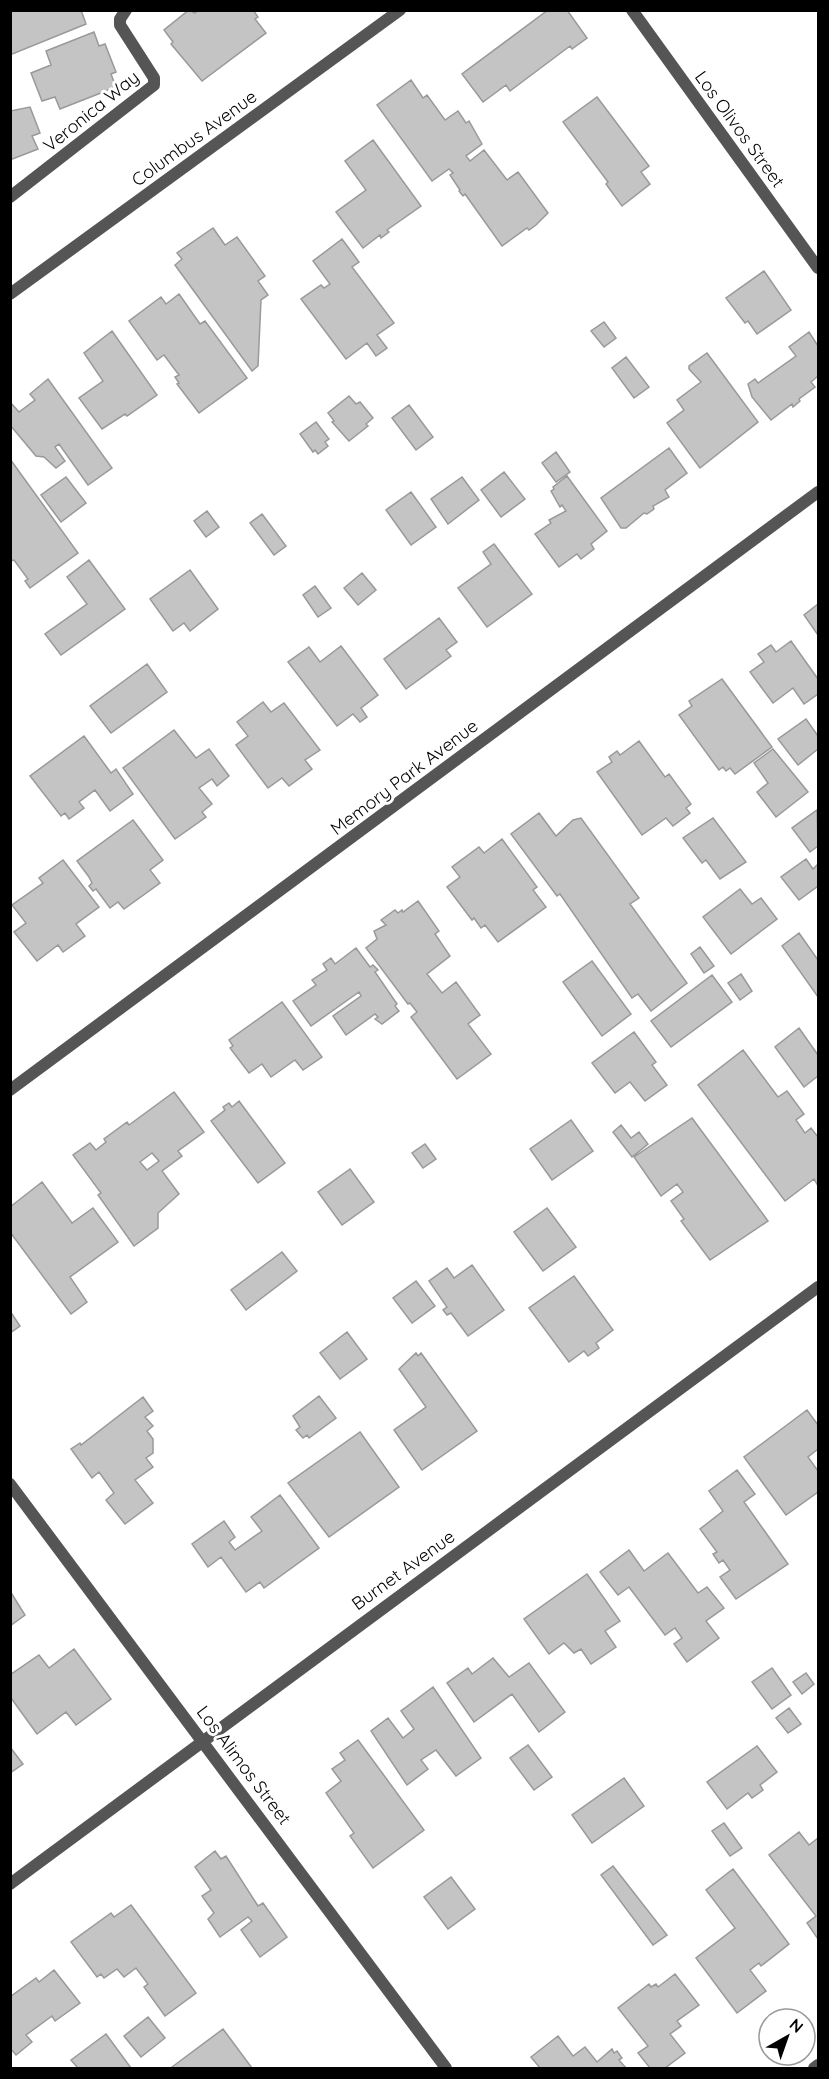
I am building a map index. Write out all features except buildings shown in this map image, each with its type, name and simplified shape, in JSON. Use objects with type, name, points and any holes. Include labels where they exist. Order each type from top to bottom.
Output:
[{"type":"street","name":"Columbus Avenue","points":[[10,294],[400,10]]},
{"type":"street","name":"Los Olivos Street","points":[[632,10],[819,268]]},
{"type":"street","name":"Veronica Way","points":[[10,196],[154,85],[154,78],[120,25],[119,13]]},
{"type":"street","name":"Memory Park Avenue","points":[[10,1090],[819,492]]},
{"type":"street","name":"Burnet Avenue","points":[[10,1884],[203,1739],[819,1287]]},
{"type":"street","name":"Los Alimos Street","points":[[10,1484],[203,1739],[446,2068]]},
{"type":"street","points":[[814,2068],[819,2065]]}]
